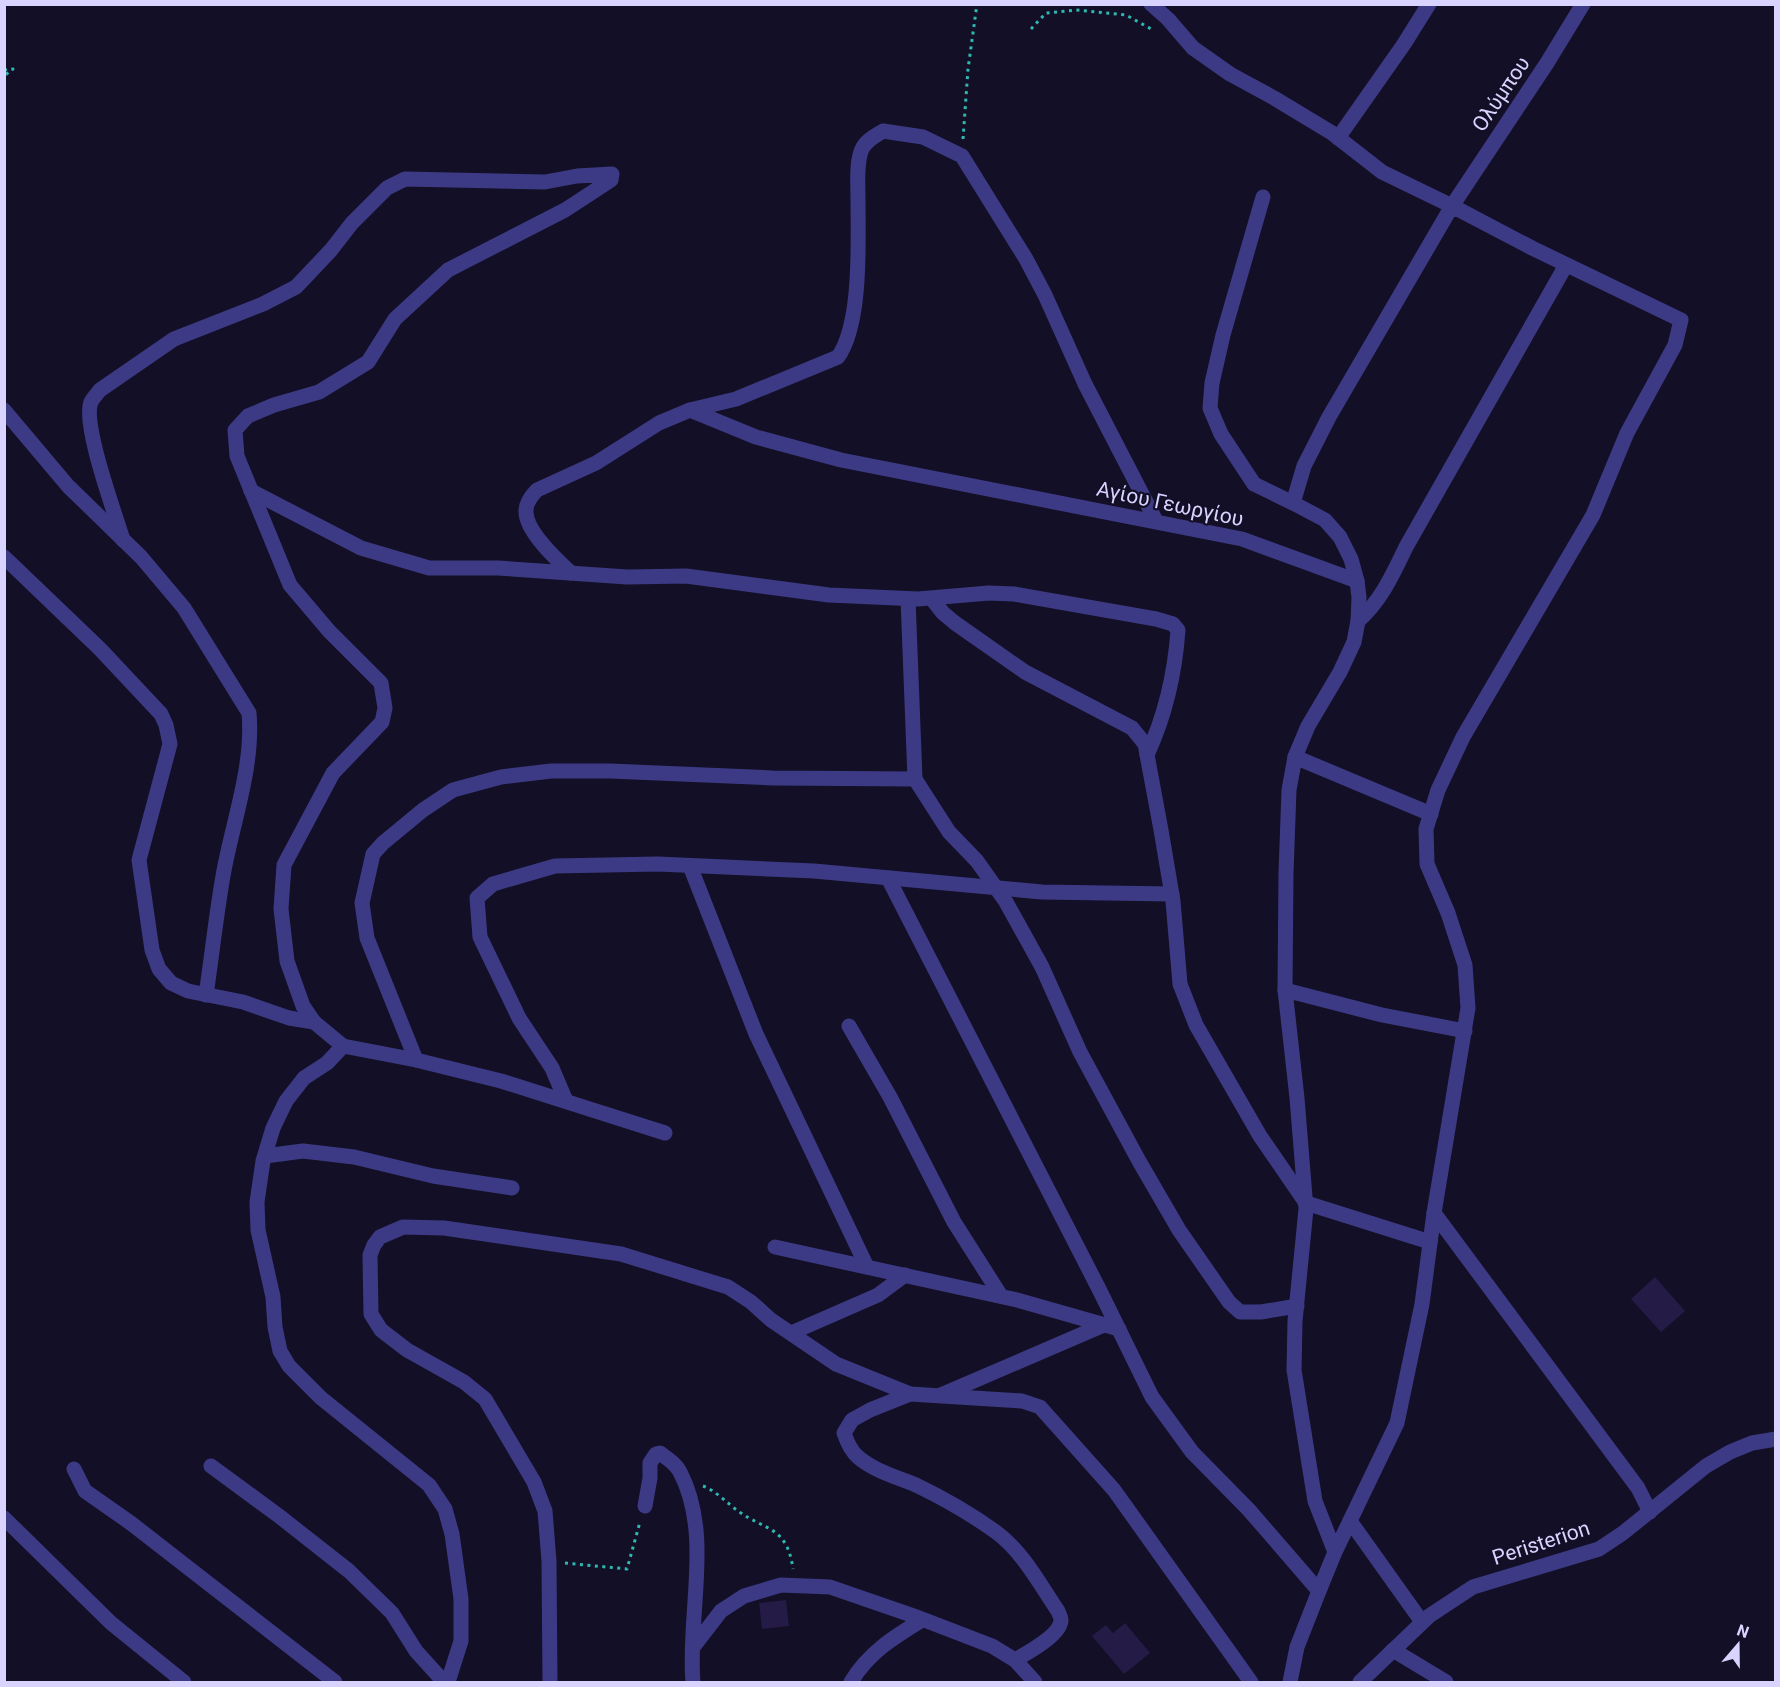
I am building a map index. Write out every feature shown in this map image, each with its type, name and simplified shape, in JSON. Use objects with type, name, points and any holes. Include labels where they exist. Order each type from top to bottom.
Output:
[{"type":"street","points":[[1151,4],[1168,19],[1193,48],[1230,74],[1338,138],[1382,172],[1681,320],[1675,345],[1627,433],[1593,515],[1463,737],[1438,790],[1426,829],[1427,864],[1448,913],[1465,965],[1468,1008],[1434,1213],[1422,1304],[1397,1423],[1335,1552],[1297,1647],[1290,1683]]},
{"type":"street","points":[[1338,138],[1429,4]]},
{"type":"street","name":"Ολύμπου","points":[[1293,503],[1304,466],[1329,417],[1452,206],[1547,63],[1583,4]]},
{"type":"street","points":[[571,573],[550,553],[527,519],[526,510],[530,497],[537,490],[596,463],[659,423],[690,410],[736,399],[798,375],[838,357],[844,350],[854,310],[856,290],[858,175],[861,150],[869,139],[883,131],[923,137],[962,156],[1045,295],[1084,384],[1156,521]]},
{"type":"street","points":[[123,540],[99,461],[89,417],[91,401],[100,390],[174,339],[263,304],[296,287],[331,250],[352,223],[387,188],[405,179],[545,182],[577,176],[612,174],[611,180],[565,210],[448,270],[395,320],[368,362],[319,392],[274,405],[248,416],[236,430],[237,456],[290,585],[329,631],[381,683],[385,708],[382,722],[333,773],[284,865],[281,909],[287,961],[303,1006],[314,1022],[343,1046],[416,1060],[501,1081],[665,1133]]},
{"type":"street","points":[[1263,197],[1224,335],[1212,384],[1210,408],[1221,434],[1254,484],[1325,520],[1340,537],[1351,559],[1357,581],[1358,621],[1354,642],[1340,672],[1308,726],[1295,757],[1289,790],[1288,814],[1285,990],[1298,1098],[1306,1203],[1293,1370],[1316,1501],[1335,1552]]},
{"type":"street","points":[[1358,621],[1386,588],[1412,537],[1566,265]]},
{"type":"street","points":[[4,410],[68,486],[141,557],[184,608],[249,713],[251,733],[248,755],[223,876],[206,995]]},
{"type":"street","name":"Αγίου Γεωργίου","points":[[690,410],[756,437],[820,454],[1242,539],[1357,581]]},
{"type":"street","points":[[251,491],[361,548],[429,568],[498,568],[627,577],[686,576],[829,595],[908,599],[989,593],[1014,594],[1173,624],[1178,630],[1172,677],[1160,728],[1147,755]]},
{"type":"street","points":[[4,557],[100,649],[155,707],[166,725],[170,744],[139,860],[146,920],[152,950],[159,969],[171,982],[188,991],[243,1002],[289,1018],[314,1022]]},
{"type":"street","points":[[908,599],[908,650],[915,779],[950,832],[977,861],[1025,934],[1080,1052],[1139,1161],[1179,1230],[1229,1302],[1240,1312],[1261,1312],[1297,1306]]},
{"type":"street","points":[[932,599],[955,623],[1024,672],[1132,728],[1145,744],[1172,894],[1180,984],[1196,1025],[1260,1136],[1306,1203],[1430,1242]]},
{"type":"street","points":[[1295,757],[1431,814]]},
{"type":"street","points":[[416,1060],[367,938],[362,903],[373,854],[423,810],[453,790],[501,777],[551,771],[915,779]]},
{"type":"street","points":[[566,1101],[552,1068],[519,1017],[480,937],[477,898],[493,884],[555,866],[690,866],[814,871],[1042,892],[1172,894]]},
{"type":"street","points":[[690,866],[756,1034],[867,1267]]},
{"type":"street","points":[[888,878],[1113,1327],[1152,1397],[1192,1452],[1249,1510],[1319,1591]]},
{"type":"street","points":[[1285,990],[1382,1015],[1465,1031]]},
{"type":"street","points":[[849,1026],[890,1097],[954,1222],[1001,1296]]},
{"type":"street","points":[[211,1466],[348,1571],[392,1613],[417,1651],[446,1683],[461,1641],[461,1599],[452,1534],[445,1509],[429,1485],[321,1398],[289,1366],[280,1351],[268,1268],[262,1252],[256,1214],[265,1156],[273,1128],[286,1101],[304,1078],[327,1063],[343,1046]]},
{"type":"street","points":[[265,1156],[303,1151],[354,1157],[433,1176],[512,1188]]},
{"type":"street","points":[[1434,1213],[1638,1488],[1650,1512]]},
{"type":"street","points":[[550,1683],[549,1561],[545,1511],[534,1482],[485,1399],[464,1382],[407,1350],[381,1330],[370,1314],[370,1255],[380,1238],[403,1227],[444,1228],[621,1254],[728,1287],[751,1302],[771,1320],[836,1364],[910,1394],[1022,1401],[1040,1407],[1114,1490],[1251,1683]]},
{"type":"street","points":[[775,1247],[1001,1296],[1113,1327]]},
{"type":"street","points":[[791,1333],[878,1295],[904,1275]]},
{"type":"street","points":[[936,1397],[1113,1327]]},
{"type":"street","points":[[910,1394],[852,1420],[844,1433],[848,1444],[858,1457],[963,1511],[996,1532],[1020,1553],[1058,1611],[1061,1620],[1059,1628],[1046,1640],[1015,1660]]},
{"type":"street","name":"Peristerion","points":[[1359,1683],[1422,1622],[1473,1587],[1599,1549],[1623,1533],[1706,1466],[1752,1443],[1776,1439]]},
{"type":"street","points":[[645,1506],[650,1463],[656,1454],[660,1453],[673,1462],[680,1472],[692,1506],[697,1534],[693,1683]]},
{"type":"street","points":[[74,1469],[86,1491],[132,1524],[335,1683]]},
{"type":"street","points":[[4,1518],[111,1623],[184,1683]]},
{"type":"street","points":[[1350,1521],[1422,1622]]},
{"type":"street","points":[[694,1646],[721,1611],[744,1596],[781,1585],[830,1587],[992,1646],[1015,1660],[1035,1683]]},
{"type":"street","points":[[851,1683],[856,1674],[884,1643],[922,1620]]},
{"type":"street","points":[[1393,1650],[1446,1683]]},
{"type":"path","points":[[962,156],[968,69],[976,4]]},
{"type":"path","points":[[1031,29],[1046,13],[1076,10],[1126,15],[1154,30]]},
{"type":"path","points":[[4,70],[13,69],[4,76]]},
{"type":"path","points":[[683,1481],[707,1487],[741,1513],[766,1525],[783,1539],[791,1557],[795,1586]]},
{"type":"path","points":[[549,1561],[627,1569],[645,1506]]},
{"type":"building","points":[[1655,1277],[1685,1311],[1661,1332],[1631,1299]]},
{"type":"building","points":[[786,1600],[789,1626],[762,1629],[759,1603]]},
{"type":"building","points":[[1125,1623],[1150,1653],[1124,1674],[1092,1636],[1106,1625],[1113,1633]]}]
